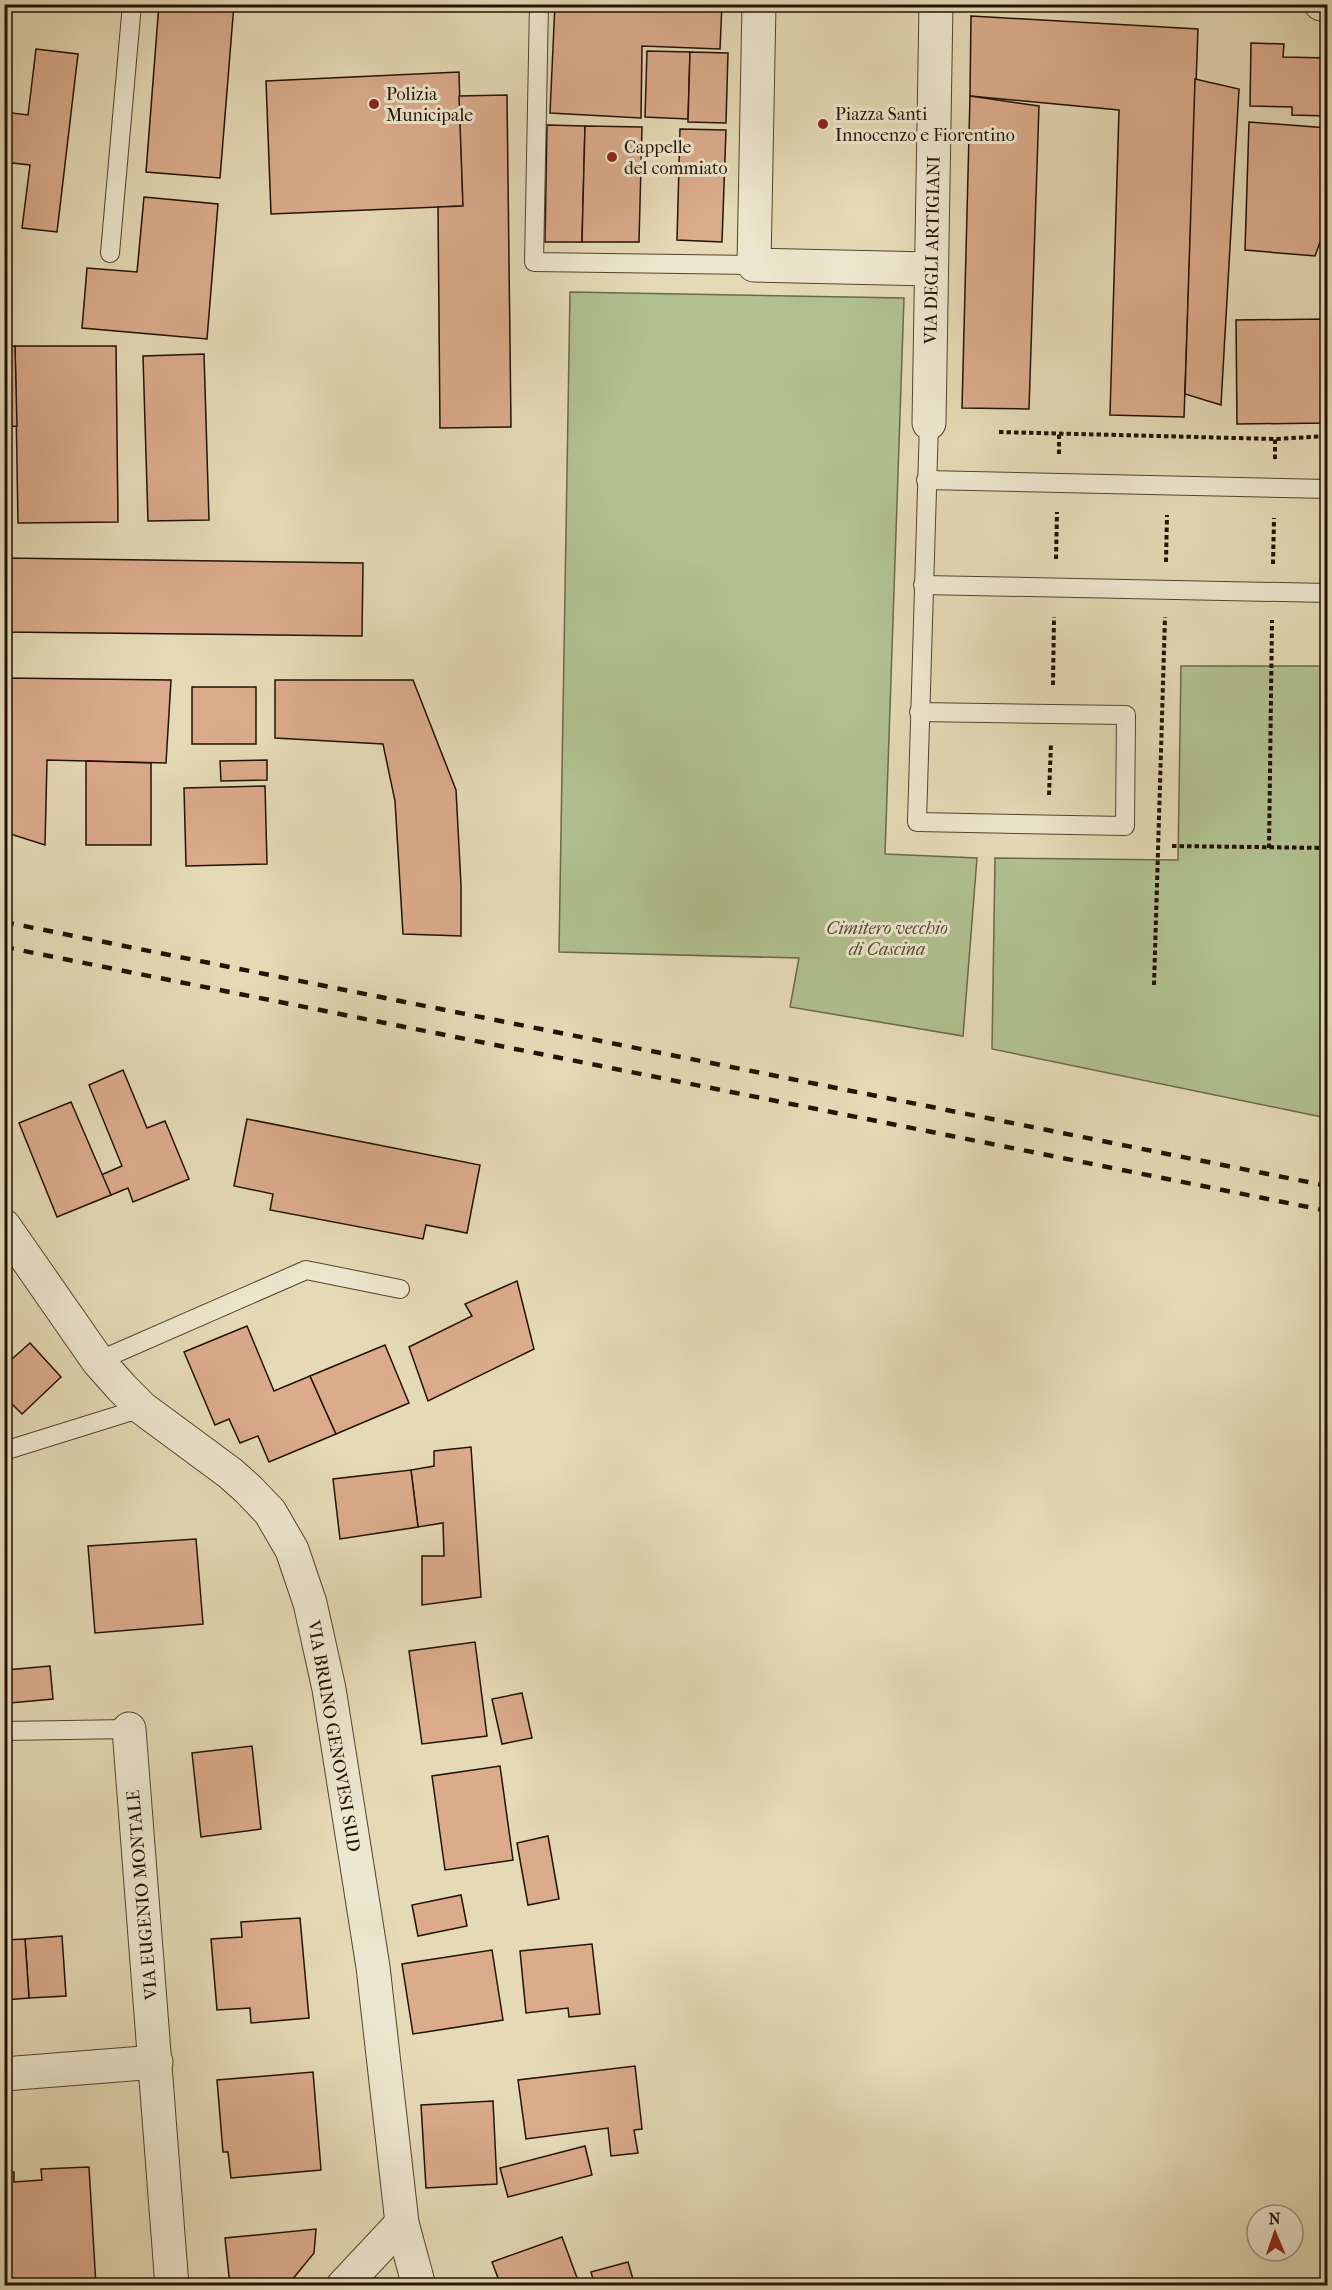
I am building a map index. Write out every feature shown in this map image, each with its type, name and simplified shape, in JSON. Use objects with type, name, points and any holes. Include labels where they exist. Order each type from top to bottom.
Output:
[{"type":"street","points":[[759,4],[754,265],[931,269]]},
{"type":"street","name":"VIA DEGLI ARTIGIANI","points":[[929,423],[936,4]]},
{"type":"street","points":[[1321,4],[1328,5]]},
{"type":"street","name":"VIA BRUNO GENOVESI SUD","points":[[4,1226],[98,1361],[142,1408],[230,1473],[270,1512],[292,1550],[319,1637],[329,1689],[373,1966],[402,2223],[419,2286]]},
{"type":"street","name":"VIA EUGENIO MONTALE","points":[[129,1729],[172,2286]]},
{"type":"street","points":[[4,2073],[156,2062]]},
{"type":"street","points":[[343,2286],[402,2223]]},
{"type":"lane","points":[[110,253],[132,4]]},
{"type":"lane","points":[[539,4],[534,262],[754,265]]},
{"type":"lane","points":[[919,712],[1126,715],[1125,826],[917,822],[919,712],[929,423]]},
{"type":"lane","points":[[926,480],[1328,489]]},
{"type":"lane","points":[[923,585],[1328,593]]},
{"type":"lane","points":[[98,1361],[306,1270],[400,1290]]},
{"type":"lane","points":[[4,1451],[142,1408]]},
{"type":"lane","points":[[4,1731],[129,1729]]},
{"type":"path","points":[[999,432],[1275,439],[1328,436]]},
{"type":"path","points":[[1048,824],[1059,433]]},
{"type":"path","points":[[1269,848],[1275,439]]},
{"type":"path","points":[[1154,986],[1167,486]]},
{"type":"path","points":[[1172,846],[1328,848]]},
{"type":"green space","name":"Cimitero vecchio di Cascina","points":[[570,292],[904,298],[885,854],[977,858],[963,1036],[790,1007],[799,958],[559,952]]},
{"type":"green space","points":[[1181,666],[1327,666],[1327,1118],[992,1049],[995,858],[1178,860]]},
{"type":"building","points":[[159,4],[234,4],[220,178],[146,172]]},
{"type":"building","points":[[555,4],[722,4],[720,49],[642,46],[641,118],[550,113]]},
{"type":"building","points":[[971,16],[1198,29],[1184,417],[1110,415],[1119,110],[970,96]]},
{"type":"building","points":[[1251,43],[1284,44],[1283,57],[1328,58],[1328,116],[1292,115],[1292,107],[1250,106]]},
{"type":"building","points":[[36,49],[78,54],[57,232],[22,228],[30,165],[4,162],[4,112],[28,115]]},
{"type":"building","points":[[647,51],[690,52],[688,119],[645,117]]},
{"type":"building","points":[[690,52],[728,53],[726,123],[688,122]]},
{"type":"building","points":[[459,72],[463,206],[271,214],[266,81]]},
{"type":"building","points":[[1195,79],[1239,89],[1221,405],[1185,394]]},
{"type":"building","points":[[507,95],[511,427],[440,428],[438,207],[463,206],[459,96]]},
{"type":"building","points":[[970,96],[1039,106],[1029,409],[962,408]]},
{"type":"building","points":[[1249,122],[1328,128],[1328,243],[1320,242],[1315,256],[1245,250]]},
{"type":"building","points":[[547,125],[585,126],[582,242],[545,242]]},
{"type":"building","name":"Cappelle del commiato","points":[[585,126],[642,127],[639,242],[582,242]]},
{"type":"building","points":[[680,129],[726,130],[722,242],[677,240]]},
{"type":"building","points":[[144,197],[218,204],[207,339],[82,328],[87,268],[137,272]]},
{"type":"building","points":[[1328,319],[1328,423],[1237,424],[1236,320]]},
{"type":"building","points":[[15,346],[116,346],[118,522],[18,523]]},
{"type":"building","points":[[15,346],[17,426],[4,427],[4,347]]},
{"type":"building","points":[[204,354],[209,520],[148,521],[143,356]]},
{"type":"building","points":[[4,558],[363,563],[362,636],[4,632]]},
{"type":"building","points":[[4,678],[171,680],[166,763],[47,760],[45,845],[4,832]]},
{"type":"building","points":[[275,680],[413,680],[456,790],[461,936],[403,934],[395,801],[383,744],[275,738]]},
{"type":"building","points":[[192,687],[256,687],[256,744],[192,744]]},
{"type":"building","points":[[267,760],[267,780],[221,781],[220,761]]},
{"type":"building","points":[[86,761],[151,763],[151,845],[86,845]]},
{"type":"building","points":[[265,786],[267,864],[186,866],[184,788]]},
{"type":"building","points":[[123,1070],[147,1128],[165,1121],[189,1179],[133,1202],[128,1188],[111,1195],[101,1175],[122,1166],[89,1085]]},
{"type":"building","points":[[71,1102],[111,1195],[57,1217],[19,1123]]},
{"type":"building","points":[[247,1119],[480,1165],[467,1233],[426,1225],[423,1239],[270,1210],[273,1194],[234,1186]]},
{"type":"building","points":[[517,1281],[534,1349],[428,1401],[409,1347],[472,1316],[465,1304]]},
{"type":"building","points":[[247,1326],[274,1391],[310,1376],[336,1434],[269,1462],[258,1436],[240,1443],[229,1419],[215,1425],[184,1352]]},
{"type":"building","points":[[30,1343],[61,1377],[22,1414],[4,1396],[4,1366]]},
{"type":"building","points":[[385,1345],[409,1403],[336,1434],[310,1376]]},
{"type":"building","points":[[471,1447],[481,1597],[422,1605],[422,1556],[444,1556],[443,1523],[418,1527],[411,1470],[434,1466],[434,1451]]},
{"type":"building","points":[[411,1470],[418,1527],[340,1539],[333,1479]]},
{"type":"building","points":[[196,1539],[203,1624],[95,1633],[88,1546]]},
{"type":"building","points":[[475,1642],[487,1736],[422,1744],[409,1651]]},
{"type":"building","points":[[50,1666],[53,1699],[10,1703],[6,1670]]},
{"type":"building","points":[[522,1693],[532,1738],[502,1744],[492,1699]]},
{"type":"building","points":[[252,1746],[261,1829],[201,1837],[192,1753]]},
{"type":"building","points":[[500,1766],[513,1860],[445,1870],[432,1776]]},
{"type":"building","points":[[548,1836],[559,1899],[528,1905],[517,1843]]},
{"type":"building","points":[[461,1895],[467,1926],[418,1936],[412,1905]]},
{"type":"building","points":[[300,1918],[309,2018],[251,2023],[250,2008],[217,2010],[211,1939],[242,1937],[241,1922]]},
{"type":"building","points":[[62,1936],[66,1996],[29,1998],[25,1939]]},
{"type":"building","points":[[25,1939],[29,1998],[4,2000],[4,1940]]},
{"type":"building","points":[[592,1944],[600,2014],[569,2017],[568,2008],[526,2013],[520,1951]]},
{"type":"building","points":[[492,1950],[503,2020],[413,2034],[402,1964]]},
{"type":"building","points":[[635,2066],[642,2129],[634,2130],[638,2153],[611,2156],[608,2128],[526,2139],[518,2080]]},
{"type":"building","points":[[313,2072],[321,2170],[231,2178],[228,2152],[223,2152],[217,2080]]},
{"type":"building","points":[[493,2101],[497,2184],[426,2188],[421,2105]]},
{"type":"building","points":[[585,2146],[592,2175],[508,2197],[500,2168]]},
{"type":"building","points":[[89,2167],[96,2286],[4,2286],[4,2172],[14,2172],[14,2182],[42,2180],[41,2169]]},
{"type":"building","points":[[316,2229],[314,2253],[287,2286],[230,2286],[225,2238]]},
{"type":"building","points":[[562,2237],[580,2286],[501,2286],[492,2262]]},
{"type":"building","points":[[628,2262],[635,2286],[595,2286],[591,2272]]},
{"type":"railway","points":[[4,922],[1328,1186]]},
{"type":"railway","points":[[4,947],[1328,1211]]},
{"type":"place","name":"Polizia Municipale","points":[[374,104]]},
{"type":"place","name":"Piazza Santi Innocenzo e Fiorentino","points":[[823,124]]},
{"type":"place","name":"Cappelle del commiato","points":[[612,157]]}]
